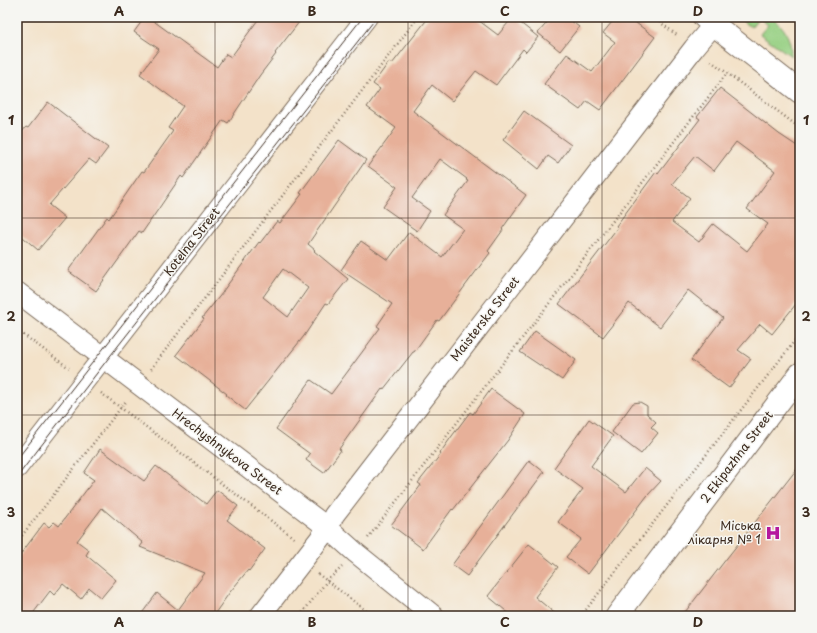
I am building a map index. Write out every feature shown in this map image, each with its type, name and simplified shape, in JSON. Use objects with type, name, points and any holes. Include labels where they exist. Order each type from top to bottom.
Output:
[{"type":"street","name":"Kotelna Street","points":[[17,468],[367,17]]},
{"type":"street","name":"Maisterska Street","points":[[260,616],[328,528],[334,515],[694,48],[709,21]]},
{"type":"street","points":[[709,21],[800,92]]},
{"type":"street","name":"Hrechyshnykova Street","points":[[17,292],[328,528],[356,553],[434,616]]},
{"type":"street","name":"2 Ekipazhna Street","points":[[617,616],[800,374]]},
{"type":"path","points":[[17,542],[139,385],[418,17]]},
{"type":"path","points":[[653,17],[800,128]]},
{"type":"path","points":[[300,616],[327,581],[356,553],[727,73]]},
{"type":"path","points":[[17,330],[300,543],[291,554],[373,616]]},
{"type":"path","points":[[581,616],[800,334]]},
{"type":"green space","points":[[757,16],[771,18],[776,21],[787,34],[791,56],[760,34],[768,25],[759,17],[751,27],[740,19],[742,17]]},
{"type":"building","points":[[145,17],[148,17],[217,67],[226,54],[231,57],[260,17],[303,17],[275,53],[276,54],[228,123],[223,120],[183,178],[181,176],[142,233],[139,231],[96,291],[68,271],[107,217],[109,219],[142,171],[144,172],[173,131],[168,128],[183,106],[140,74],[159,49],[134,32]]},
{"type":"building","points":[[429,17],[474,17],[498,35],[513,17],[538,37],[526,52],[523,49],[496,85],[476,71],[452,101],[432,85],[413,111],[526,195],[488,251],[490,253],[439,321],[437,320],[414,352],[383,390],[382,389],[339,449],[341,450],[324,473],[306,460],[310,454],[276,429],[311,380],[331,394],[380,328],[377,326],[392,304],[341,270],[361,241],[388,260],[409,232],[442,257],[463,229],[443,215],[468,181],[440,159],[412,198],[430,211],[417,231],[383,207],[397,187],[368,166],[396,128],[367,107],[380,89],[373,84],[389,62],[392,64]]},
{"type":"building","points":[[552,17],[566,17],[579,27],[560,51],[538,33]]},
{"type":"building","points":[[616,17],[628,17],[655,37],[600,110],[587,101],[580,110],[544,84],[567,54],[592,72],[615,42],[603,33]]},
{"type":"building","points":[[720,88],[779,134],[800,148],[800,299],[772,334],[760,324],[738,350],[751,359],[729,388],[691,360],[723,318],[688,290],[660,327],[629,303],[603,337],[559,304],[618,227],[616,226],[656,172],[658,174],[700,119],[697,117]],"holes":[[[736,142],[775,171],[747,209],[768,224],[747,251],[713,224],[699,242],[672,222],[690,198],[672,184],[695,156],[714,171]]]},
{"type":"building","points":[[48,102],[108,148],[96,164],[89,159],[49,205],[65,218],[38,250],[17,232],[17,138],[26,127],[28,128]]},
{"type":"building","points":[[524,111],[571,145],[558,163],[548,156],[539,169],[503,140]]},
{"type":"building","points":[[339,140],[366,160],[308,244],[315,250],[314,251],[348,279],[328,304],[326,303],[304,336],[245,410],[226,395],[227,394],[176,355],[204,319],[202,318],[259,242],[260,243],[277,221],[280,223],[302,194],[300,193]],"holes":[[[283,269],[308,288],[288,317],[263,297]]]},
{"type":"building","points":[[535,331],[576,360],[562,380],[520,352]]},
{"type":"building","points":[[491,389],[525,414],[508,440],[453,510],[452,509],[423,549],[391,525],[421,485],[418,483],[441,454],[440,453],[452,436],[470,412],[473,414]]},
{"type":"building","points":[[640,402],[647,406],[647,414],[656,422],[651,427],[658,433],[641,454],[612,432],[633,403]]},
{"type":"building","points":[[589,419],[613,436],[591,466],[626,492],[645,468],[661,481],[647,496],[588,574],[566,557],[581,539],[558,522],[583,489],[554,468]]},
{"type":"building","points":[[100,449],[144,481],[156,466],[206,504],[217,490],[238,506],[227,520],[265,549],[249,571],[248,570],[230,592],[213,616],[140,616],[157,593],[178,610],[205,573],[140,547],[143,543],[102,508],[77,541],[89,550],[86,555],[116,580],[101,598],[89,588],[81,599],[63,584],[54,595],[50,591],[31,616],[17,616],[17,559],[44,523],[49,527],[54,522],[59,526],[94,480],[84,473]]},
{"type":"building","points":[[529,460],[544,472],[467,576],[452,565]]},
{"type":"building","name":"Міська лікарня № 1","points":[[800,465],[800,616],[682,616],[727,558]]},
{"type":"building","points":[[529,544],[558,567],[535,597],[558,616],[512,616],[488,596]]},
{"type":"tram line","points":[[17,459],[363,17]]},
{"type":"tram line","points":[[17,477],[107,360],[377,17]]},
{"type":"place","name":"Міська лікарня № 1","points":[[773,533]]}]
